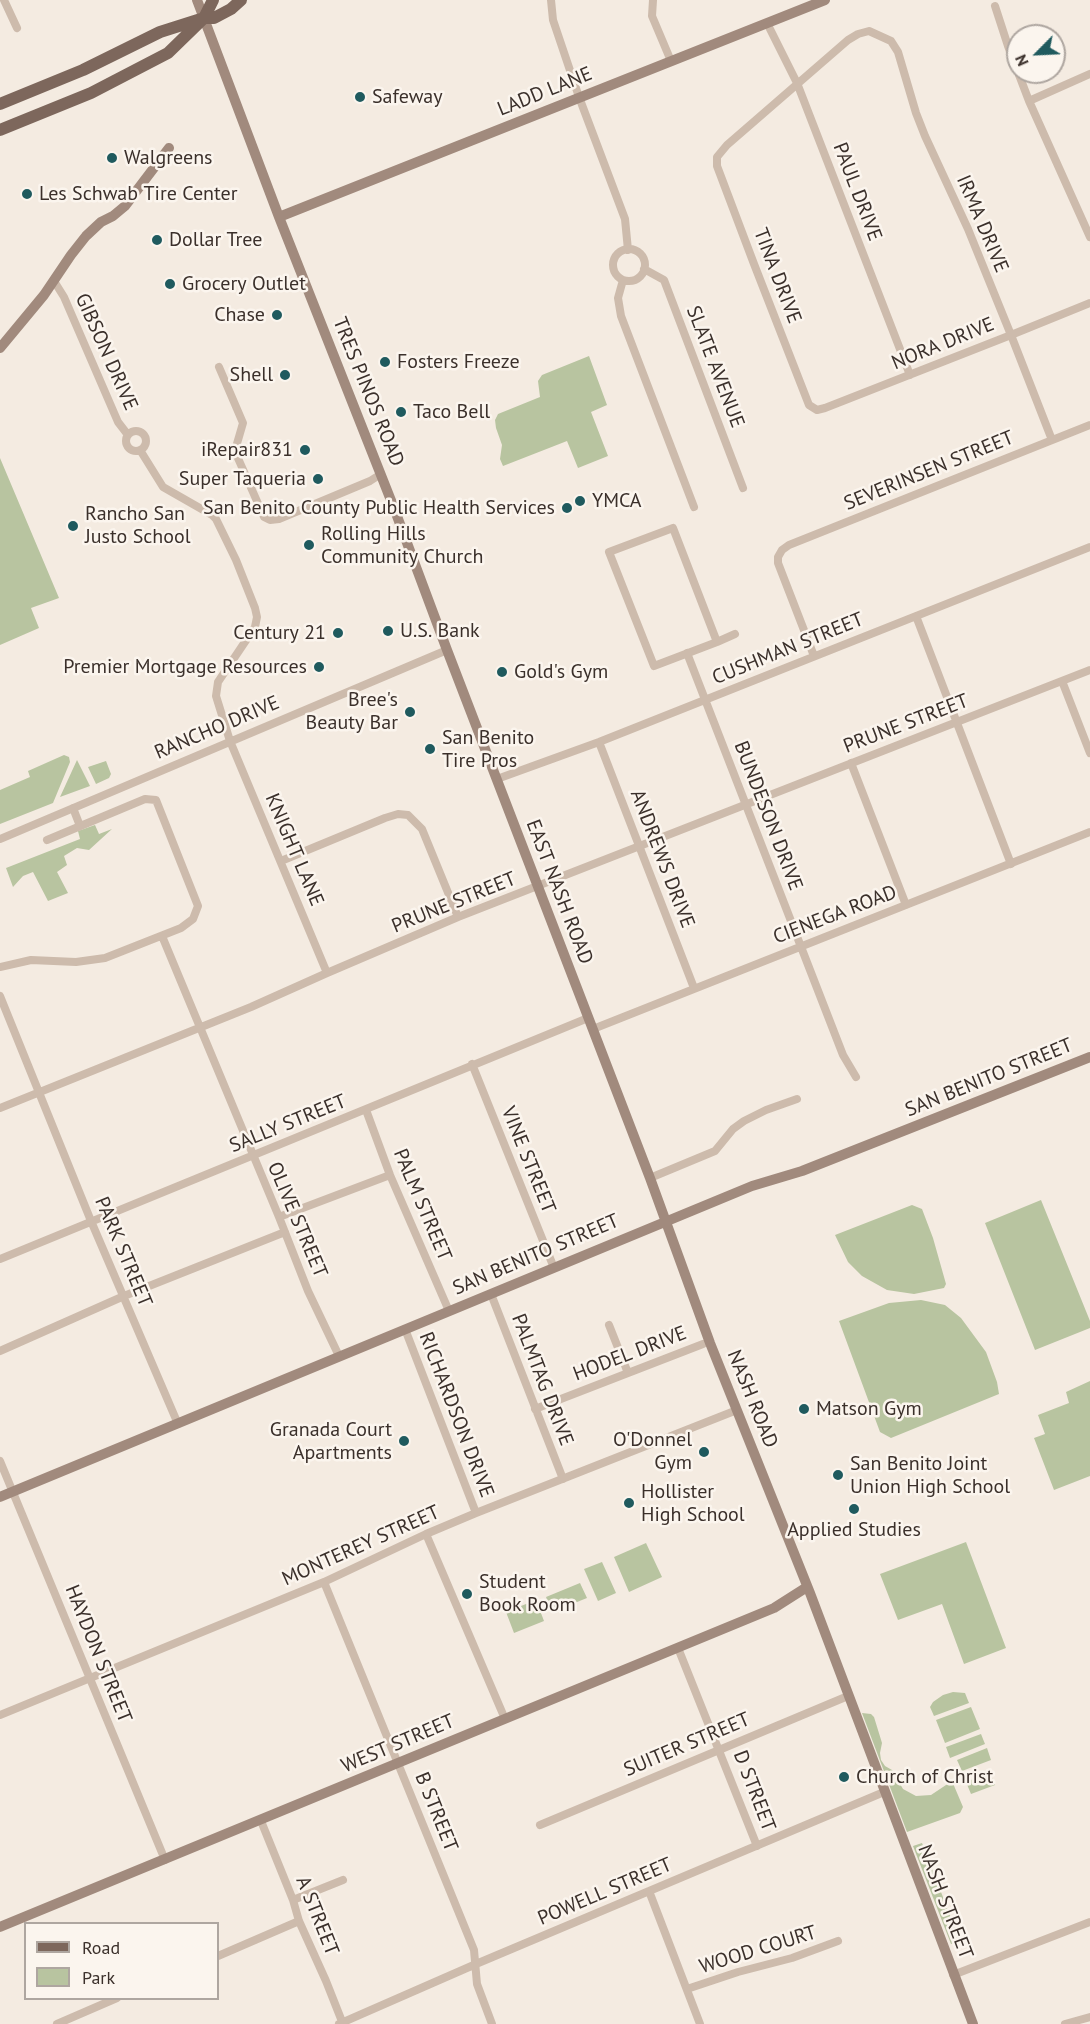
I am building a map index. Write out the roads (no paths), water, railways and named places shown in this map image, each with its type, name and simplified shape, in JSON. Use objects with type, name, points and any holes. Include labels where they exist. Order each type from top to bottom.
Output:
[{"type":"main road","points":[[0,130],[91,93],[168,53],[204,18],[213,0]]},
{"type":"main road","points":[[0,104],[83,70],[160,32],[204,18],[214,18],[231,9],[241,0]]},
{"type":"street","points":[[4,0],[17,28]]},
{"type":"street","name":"TRES PINOS ROAD","points":[[197,0],[497,779]]},
{"type":"street","points":[[551,0],[553,20],[579,98],[625,219],[628,250]]},
{"type":"street","points":[[652,0],[652,16],[671,61]]},
{"type":"street","name":"LADD LANE","points":[[279,217],[825,0]]},
{"type":"street","points":[[995,6],[1029,100],[1090,237]]},
{"type":"street","name":"PAUL DRIVE","points":[[767,23],[797,83],[910,375]]},
{"type":"street","name":"IRMA DRIVE","points":[[797,83],[848,40],[864,32],[872,32],[891,41],[897,49],[919,121],[968,229],[1052,440]]},
{"type":"street","points":[[1029,100],[1090,74]]},
{"type":"street","name":"TINA DRIVE","points":[[797,83],[727,145],[716,159],[809,405]]},
{"type":"street","points":[[0,348],[44,295],[86,236],[101,222],[125,206],[169,148]]},
{"type":"street","points":[[628,250],[641,255],[645,264],[644,269],[639,278],[624,280],[616,273],[614,263],[619,254],[628,250]]},
{"type":"street","name":"SLATE AVENUE","points":[[644,269],[664,280],[743,488]]},
{"type":"street","points":[[624,280],[618,298],[621,316],[694,507]]},
{"type":"street","name":"GIBSON DRIVE","points":[[54,281],[64,297],[118,422],[128,435]]},
{"type":"street","name":"NORA DRIVE","points":[[809,405],[817,410],[821,409],[1090,303]]},
{"type":"street","points":[[219,367],[243,423],[236,447],[237,456],[264,517],[270,520],[279,519],[370,481],[381,474]]},
{"type":"street","name":"SEVERINSEN STREET","points":[[814,656],[778,563],[782,550],[789,545],[1090,425]]},
{"type":"street","points":[[136,431],[144,434],[146,442],[140,450],[128,446],[126,442],[128,435],[136,431]]},
{"type":"street","points":[[140,450],[163,487],[216,519],[236,560],[255,608],[257,617],[255,627],[216,688],[217,703],[230,741]]},
{"type":"street","points":[[717,642],[673,528],[609,552],[654,666],[717,642],[735,634]]},
{"type":"street","name":"CUSHMAN STREET","points":[[497,779],[599,742],[1090,547]]},
{"type":"street","points":[[916,616],[1011,864]]},
{"type":"street","name":"RANCHO DRIVE","points":[[0,838],[447,650]]},
{"type":"street","name":"BUNDESON DRIVE","points":[[687,653],[843,1055],[856,1077]]},
{"type":"street","name":"PRUNE STREET","points":[[0,1108],[201,1028],[458,917],[1090,670]]},
{"type":"street","points":[[1062,681],[1090,753]]},
{"type":"street","name":"KNIGHT LANE","points":[[230,741],[327,973]]},
{"type":"street","name":"ANDREWS DRIVE","points":[[599,742],[694,988]]},
{"type":"street","points":[[851,763],[906,905]]},
{"type":"street","name":"EAST NASH ROAD","points":[[497,779],[588,1018]]},
{"type":"street","points":[[0,967],[31,960],[93,961],[105,958],[181,928],[193,919],[198,906],[156,800],[145,800],[47,840]]},
{"type":"street","points":[[73,808],[80,826]]},
{"type":"street","points":[[281,861],[384,818],[398,814],[408,815],[422,828],[458,917]]},
{"type":"street","name":"CIENEGA ROAD","points":[[593,1029],[1090,832]]},
{"type":"street","name":"OLIVE STREET","points":[[162,936],[308,1291],[339,1356]]},
{"type":"street","name":"PARK STREET","points":[[0,996],[91,1221],[178,1424]]},
{"type":"street","name":"NASH ROAD","points":[[588,1018],[650,1178],[710,1343],[807,1587],[884,1792]]},
{"type":"street","name":"SALLY STREET","points":[[0,1259],[588,1018]]},
{"type":"street","name":"SAN BENITO STREET","points":[[0,1497],[665,1221],[752,1186],[802,1172],[1090,1057]]},
{"type":"street","name":"VINE STREET","points":[[472,1065],[554,1268]]},
{"type":"street","points":[[650,1178],[715,1151],[733,1129],[744,1121],[797,1099]]},
{"type":"street","name":"PALM STREET","points":[[366,1110],[390,1176],[449,1311]]},
{"type":"street","points":[[279,1217],[390,1176]]},
{"type":"street","points":[[0,1351],[124,1296],[285,1233]]},
{"type":"street","name":"PALMTAG DRIVE","points":[[491,1294],[563,1479]]},
{"type":"street","points":[[609,1325],[628,1373]]},
{"type":"street","name":"RICHARDSON DRIVE","points":[[405,1329],[476,1513]]},
{"type":"street","name":"HODEL DRIVE","points":[[535,1409],[704,1344]]},
{"type":"street","name":"MONTEREY STREET","points":[[0,1715],[324,1582],[476,1513],[737,1410]]},
{"type":"street","name":"HAYDON STREET","points":[[0,1461],[165,1860]]},
{"type":"street","points":[[426,1534],[505,1719]]},
{"type":"street","name":"B STREET","points":[[324,1582],[474,1950],[477,1984],[492,2024]]},
{"type":"street","name":"WEST STREET","points":[[0,1927],[774,1608],[807,1587]]},
{"type":"street","name":"D STREET","points":[[678,1648],[757,1846]]},
{"type":"street","name":"SUITER STREET","points":[[540,1825],[848,1696]]},
{"type":"street","name":"POWELL STREET","points":[[341,2024],[476,1964],[884,1792]]},
{"type":"street","name":"NASH STREET","points":[[884,1792],[973,2024]]},
{"type":"street","name":"A STREET","points":[[261,1821],[293,1900],[299,1921],[326,1981],[341,2024]]},
{"type":"street","points":[[293,1900],[343,1880]]},
{"type":"street","points":[[649,1891],[700,2024]]},
{"type":"street","points":[[219,1956],[299,1921]]},
{"type":"street","points":[[953,1975],[1090,1922]]},
{"type":"street","name":"WOOD COURT","points":[[687,1989],[738,1972],[792,1958],[838,1941]]},
{"type":"street","points":[[57,2024],[112,2000]]},
{"type":"street","points":[[1065,2024],[1090,2017]]},
{"type":"place","name":"Safeway","points":[[360,97]]},
{"type":"place","name":"Walgreens","points":[[112,158]]},
{"type":"place","name":"Les Schwab Tire Center","points":[[27,194]]},
{"type":"place","name":"Dollar Tree","points":[[157,240]]},
{"type":"place","name":"Grocery Outlet","points":[[170,284]]},
{"type":"place","name":"Chase","points":[[277,315]]},
{"type":"place","name":"Fosters Freeze","points":[[385,362]]},
{"type":"place","name":"Shell","points":[[285,375]]},
{"type":"place","name":"Taco Bell","points":[[401,412]]},
{"type":"place","name":"iRepair831","points":[[305,450]]},
{"type":"place","name":"Super Taqueria","points":[[318,479]]},
{"type":"place","name":"YMCA","points":[[580,501]]},
{"type":"place","name":"San Benito County Public Health Services","points":[[567,508]]},
{"type":"place","name":"Rancho San Justo School","points":[[73,526]]},
{"type":"place","name":"Rolling Hills Community Church","points":[[309,545]]},
{"type":"place","name":"U.S. Bank","points":[[388,631]]},
{"type":"place","name":"Century 21","points":[[338,633]]},
{"type":"place","name":"Premier Mortgage Resources","points":[[319,667]]},
{"type":"place","name":"Gold's Gym","points":[[502,672]]},
{"type":"place","name":"Bree's Beauty Bar","points":[[410,712]]},
{"type":"place","name":"San Benito Tire Pros","points":[[430,749]]},
{"type":"place","name":"Matson Gym","points":[[804,1409]]},
{"type":"place","name":"Granada Court Apartments","points":[[404,1441]]},
{"type":"place","name":"O'Donnel Gym","points":[[704,1452]]},
{"type":"place","name":"San Benito Joint Union High School","points":[[838,1475]]},
{"type":"place","name":"Hollister High School","points":[[629,1503]]},
{"type":"place","name":"Applied Studies","points":[[854,1509]]},
{"type":"place","name":"Student Book Room","points":[[467,1594]]},
{"type":"place","name":"Church of Christ","points":[[844,1777]]}]
